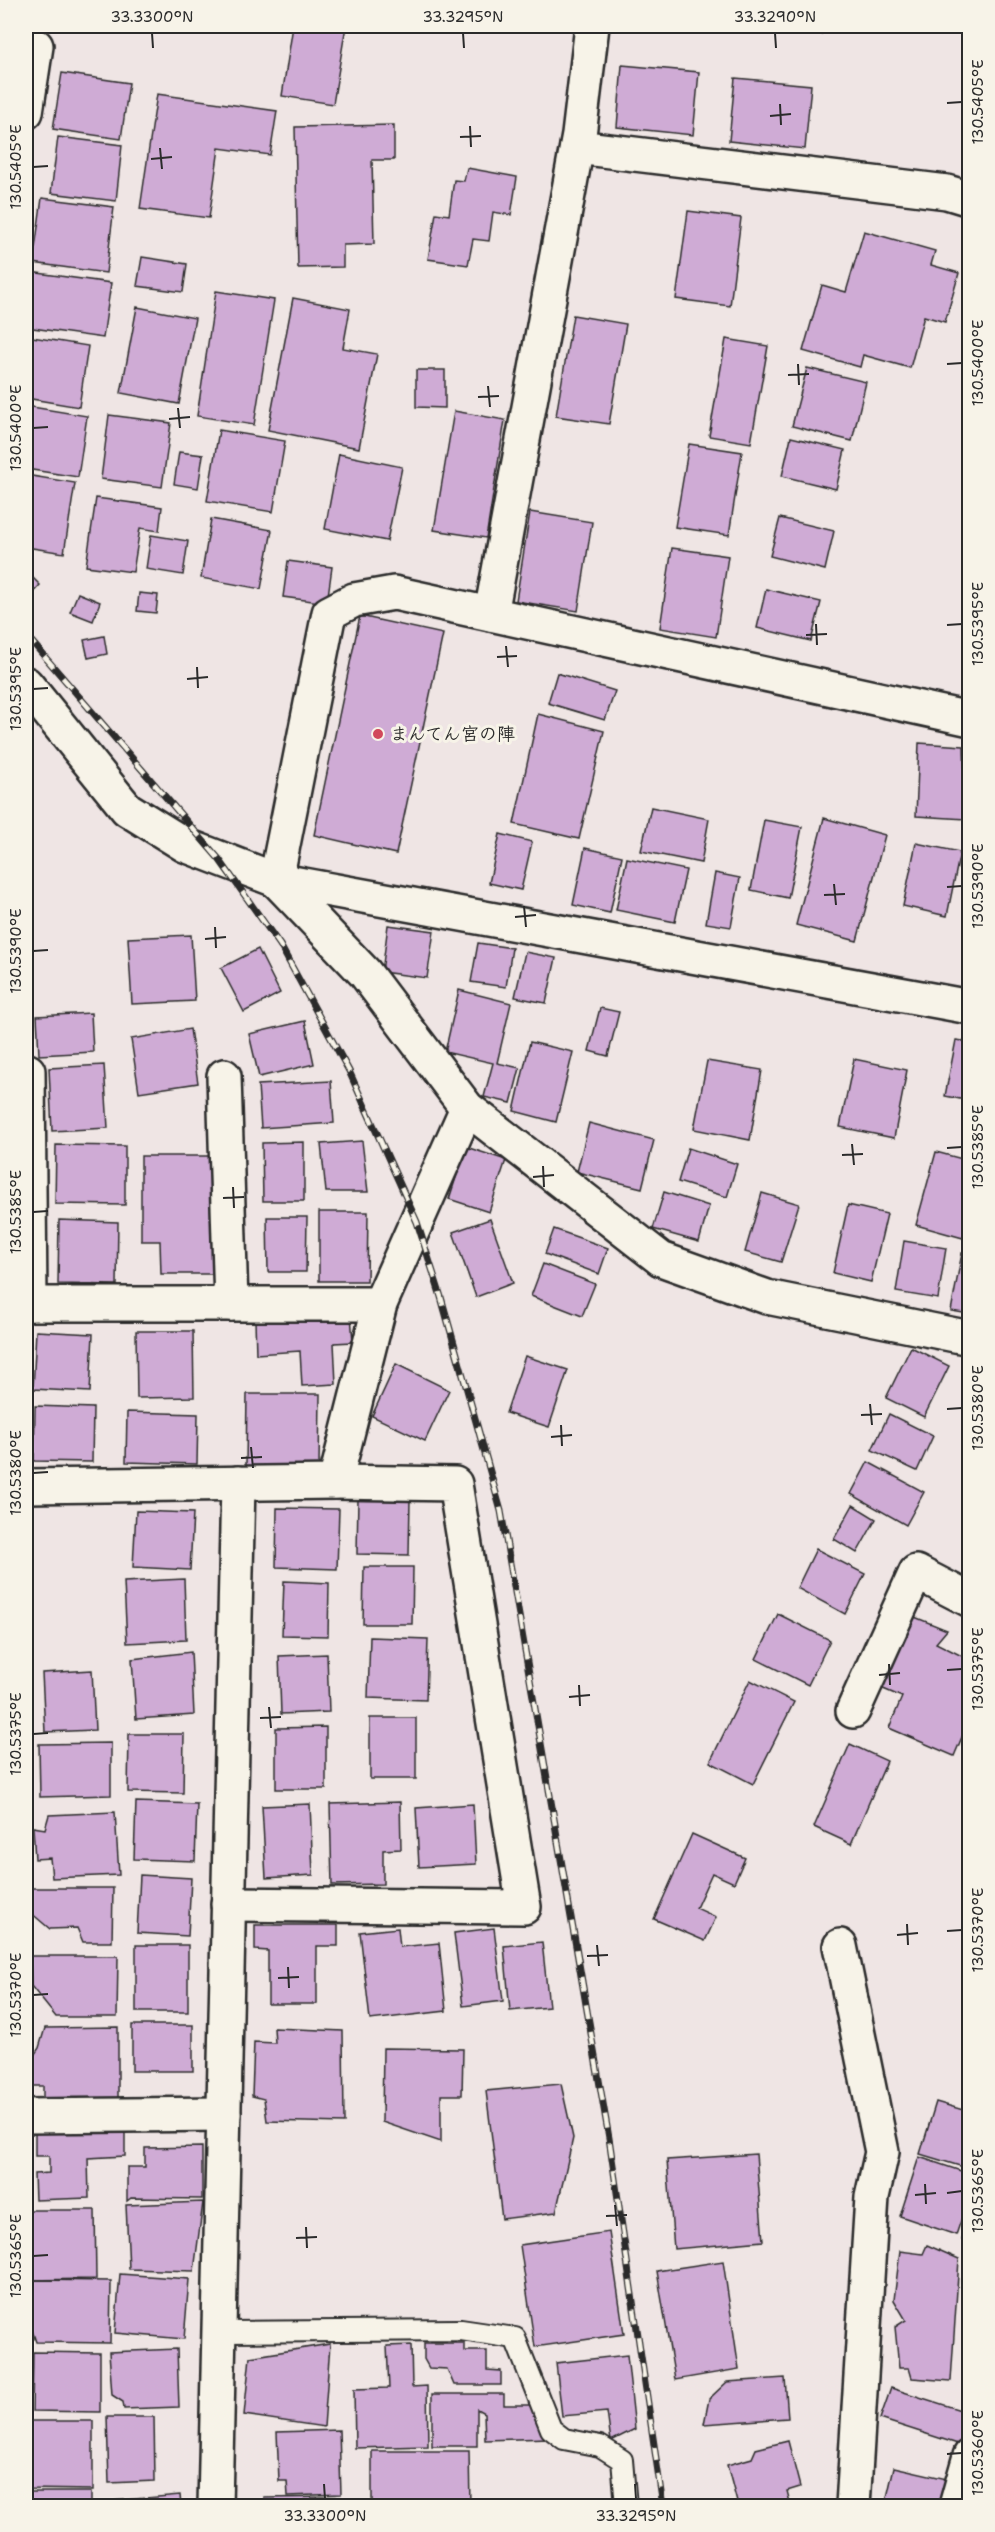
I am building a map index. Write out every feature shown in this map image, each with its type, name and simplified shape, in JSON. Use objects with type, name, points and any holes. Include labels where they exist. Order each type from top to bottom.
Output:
[{"type":"street","points":[[491,614],[577,147],[592,26]]},
{"type":"street","points":[[26,45],[36,46],[26,112]]},
{"type":"street","points":[[577,147],[948,192],[969,200]]},
{"type":"street","points":[[276,880],[329,613],[354,600],[394,593],[969,719]]},
{"type":"street","points":[[29,691],[127,809],[185,845],[276,880],[969,1007]]},
{"type":"street","points":[[276,880],[365,973],[467,1108],[661,1259],[766,1297],[969,1338]]},
{"type":"street","points":[[28,1071],[28,1304],[380,1304]]},
{"type":"street","points":[[224,1076],[231,1304]]},
{"type":"street","points":[[334,1482],[380,1304],[467,1108]]},
{"type":"street","points":[[26,1486],[334,1482],[455,1484],[524,1907],[228,1904]]},
{"type":"street","points":[[215,2506],[238,1483]]},
{"type":"street","points":[[853,1711],[916,1572],[969,1600]]},
{"type":"street","points":[[840,1946],[882,2152],[872,2197],[853,2506]]},
{"type":"street","points":[[26,2116],[224,2114]]},
{"type":"street","points":[[956,2506],[969,2456]]},
{"type":"lane","points":[[219,2332],[461,2330],[515,2338],[551,2429],[564,2439],[600,2446],[622,2460],[626,2506]]},
{"type":"building","points":[[293,26],[346,26],[333,104],[282,96]]},
{"type":"building","points":[[786,26],[821,26],[821,34],[786,33]]},
{"type":"building","points":[[622,65],[699,72],[693,135],[617,127]]},
{"type":"building","points":[[62,73],[129,83],[121,139],[53,129]]},
{"type":"building","points":[[735,78],[811,85],[805,149],[729,141]]},
{"type":"building","points":[[157,94],[277,111],[270,155],[219,148],[209,218],[140,209]]},
{"type":"building","points":[[394,125],[394,160],[372,160],[374,244],[343,245],[343,267],[298,268],[295,127]]},
{"type":"building","points":[[58,137],[122,145],[116,201],[51,193]]},
{"type":"building","points":[[467,168],[517,177],[511,215],[493,212],[489,241],[473,239],[468,265],[428,259],[436,213],[449,215],[454,180],[464,181]]},
{"type":"building","points":[[42,198],[114,207],[106,273],[33,263]]},
{"type":"building","points":[[688,211],[741,218],[730,306],[676,299]]},
{"type":"building","points":[[864,231],[935,251],[931,265],[959,273],[945,322],[924,316],[910,368],[863,355],[860,367],[803,351],[822,285],[846,292]]},
{"type":"building","points":[[142,257],[187,264],[183,292],[137,286]]},
{"type":"building","points":[[30,272],[111,283],[103,338],[26,327]]},
{"type":"building","points":[[216,291],[274,300],[254,425],[197,416]]},
{"type":"building","points":[[293,298],[350,309],[343,348],[377,354],[359,448],[268,430]]},
{"type":"building","points":[[137,307],[195,318],[179,404],[121,393]]},
{"type":"building","points":[[573,315],[626,324],[609,424],[556,416]]},
{"type":"building","points":[[26,336],[88,346],[79,407],[26,398]]},
{"type":"building","points":[[726,339],[768,346],[751,443],[709,436]]},
{"type":"building","points":[[807,368],[866,382],[852,441],[792,426]]},
{"type":"building","points":[[416,370],[445,370],[445,408],[416,407]]},
{"type":"building","points":[[26,406],[87,416],[78,477],[26,469]]},
{"type":"building","points":[[454,411],[505,420],[486,538],[434,530]]},
{"type":"building","points":[[109,415],[171,423],[162,487],[101,479]]},
{"type":"building","points":[[219,430],[285,441],[273,512],[207,501]]},
{"type":"building","points":[[791,437],[845,450],[836,489],[782,476]]},
{"type":"building","points":[[689,444],[742,452],[729,535],[675,527]]},
{"type":"building","points":[[179,452],[203,455],[198,488],[174,484]]},
{"type":"building","points":[[339,454],[402,467],[387,541],[325,529]]},
{"type":"building","points":[[26,475],[75,483],[64,553],[26,547]]},
{"type":"building","points":[[96,498],[162,507],[159,531],[140,528],[133,572],[86,566]]},
{"type":"building","points":[[530,512],[592,522],[578,611],[516,601]]},
{"type":"building","points":[[780,518],[834,531],[825,570],[770,556]]},
{"type":"building","points":[[211,519],[272,530],[261,589],[201,578]]},
{"type":"building","points":[[151,535],[188,541],[183,575],[146,569]]},
{"type":"building","points":[[672,548],[728,556],[716,637],[660,628]]},
{"type":"building","points":[[288,561],[332,567],[327,603],[283,597]]},
{"type":"building","points":[[26,571],[40,585],[26,600]]},
{"type":"building","points":[[766,589],[821,602],[811,641],[757,628]]},
{"type":"building","points":[[78,593],[100,602],[93,621],[70,612]]},
{"type":"building","points":[[139,593],[158,595],[156,613],[137,611]]},
{"type":"building","name":"まんてん宮の陣","points":[[360,616],[443,634],[396,854],[314,835]]},
{"type":"building","points":[[104,636],[107,654],[88,658],[84,640]]},
{"type":"building","points":[[557,673],[615,691],[605,720],[548,703]]},
{"type":"building","points":[[538,714],[604,731],[579,839],[514,824]]},
{"type":"building","points":[[919,743],[964,746],[966,819],[916,816]]},
{"type":"building","points":[[651,807],[709,819],[701,863],[641,851]]},
{"type":"building","points":[[824,818],[885,835],[857,941],[796,925]]},
{"type":"building","points":[[764,820],[802,827],[788,898],[751,890]]},
{"type":"building","points":[[500,834],[532,842],[521,890],[489,883]]},
{"type":"building","points":[[916,843],[960,852],[947,916],[903,906]]},
{"type":"building","points":[[585,848],[622,856],[610,913],[573,905]]},
{"type":"building","points":[[627,858],[686,870],[675,922],[616,910]]},
{"type":"building","points":[[715,873],[740,878],[731,927],[706,923]]},
{"type":"building","points":[[388,925],[434,931],[427,978],[382,972]]},
{"type":"building","points":[[191,935],[195,1001],[132,1004],[128,938]]},
{"type":"building","points":[[478,943],[512,948],[506,987],[471,982]]},
{"type":"building","points":[[258,949],[280,993],[244,1012],[221,968]]},
{"type":"building","points":[[525,952],[556,958],[546,1003],[515,997]]},
{"type":"building","points":[[459,990],[511,1003],[497,1063],[520,1068],[511,1103],[484,1097],[493,1063],[445,1052]]},
{"type":"building","points":[[600,1008],[619,1012],[608,1056],[589,1051]]},
{"type":"building","points":[[91,1013],[93,1052],[39,1055],[37,1016]]},
{"type":"building","points":[[305,1021],[314,1064],[259,1077],[249,1034]]},
{"type":"building","points":[[190,1029],[198,1083],[139,1092],[131,1039]]},
{"type":"building","points":[[956,1040],[970,1042],[970,1101],[945,1096]]},
{"type":"building","points":[[530,1042],[573,1052],[556,1122],[514,1111]]},
{"type":"building","points":[[854,1059],[907,1070],[894,1138],[840,1127]]},
{"type":"building","points":[[707,1061],[762,1070],[750,1140],[694,1129]]},
{"type":"building","points":[[104,1065],[108,1128],[52,1131],[49,1068]]},
{"type":"building","points":[[331,1081],[334,1123],[261,1128],[258,1085]]},
{"type":"building","points":[[589,1123],[654,1140],[642,1188],[577,1172]]},
{"type":"building","points":[[362,1141],[368,1192],[326,1192],[321,1144]]},
{"type":"building","points":[[304,1142],[304,1201],[263,1201],[262,1143]]},
{"type":"building","points":[[56,1145],[125,1146],[125,1205],[55,1204]]},
{"type":"building","points":[[466,1147],[506,1160],[489,1212],[449,1199]]},
{"type":"building","points":[[688,1148],[737,1164],[727,1197],[678,1182]]},
{"type":"building","points":[[936,1152],[970,1161],[970,1213],[963,1238],[916,1225]]},
{"type":"building","points":[[141,1156],[214,1156],[214,1274],[161,1274],[160,1241],[141,1241]]},
{"type":"building","points":[[664,1192],[709,1206],[699,1242],[653,1229]]},
{"type":"building","points":[[762,1193],[799,1204],[781,1262],[745,1252]]},
{"type":"building","points":[[848,1205],[887,1214],[871,1282],[833,1273]]},
{"type":"building","points":[[319,1212],[368,1212],[367,1281],[319,1281]]},
{"type":"building","points":[[267,1217],[307,1217],[306,1272],[268,1272]]},
{"type":"building","points":[[490,1219],[513,1283],[476,1297],[453,1232]]},
{"type":"building","points":[[59,1220],[118,1222],[117,1285],[58,1284]]},
{"type":"building","points":[[554,1229],[608,1248],[599,1274],[545,1254]]},
{"type":"building","points":[[904,1241],[946,1248],[938,1299],[896,1292]]},
{"type":"building","points":[[962,1253],[970,1255],[970,1314],[951,1311]]},
{"type":"building","points":[[543,1264],[595,1284],[582,1316],[531,1296]]},
{"type":"building","points":[[351,1315],[353,1342],[334,1343],[336,1384],[302,1386],[300,1351],[256,1354],[255,1320]]},
{"type":"building","points":[[36,1331],[93,1334],[90,1392],[33,1389]]},
{"type":"building","points":[[136,1331],[193,1331],[194,1397],[137,1398]]},
{"type":"building","points":[[911,1347],[949,1366],[924,1417],[886,1398]]},
{"type":"building","points":[[525,1356],[568,1370],[549,1427],[506,1413]]},
{"type":"building","points":[[396,1364],[449,1390],[425,1441],[372,1416]]},
{"type":"building","points":[[247,1394],[320,1394],[319,1466],[246,1466]]},
{"type":"building","points":[[35,1406],[93,1408],[92,1462],[34,1461]]},
{"type":"building","points":[[127,1412],[198,1414],[197,1464],[126,1462]]},
{"type":"building","points":[[889,1414],[933,1436],[917,1471],[872,1450]]},
{"type":"building","points":[[868,1462],[924,1492],[906,1525],[851,1494]]},
{"type":"building","points":[[358,1498],[410,1499],[409,1555],[357,1554]]},
{"type":"building","points":[[853,1505],[876,1519],[857,1553],[834,1539]]},
{"type":"building","points":[[277,1508],[339,1509],[337,1569],[276,1567]]},
{"type":"building","points":[[136,1511],[193,1513],[190,1570],[133,1567]]},
{"type":"building","points":[[816,1549],[865,1574],[845,1614],[797,1588]]},
{"type":"building","points":[[364,1567],[413,1567],[412,1624],[363,1624]]},
{"type":"building","points":[[184,1579],[186,1640],[127,1643],[124,1582]]},
{"type":"building","points":[[284,1581],[329,1583],[328,1636],[282,1635]]},
{"type":"building","points":[[778,1614],[830,1640],[808,1685],[756,1659]]},
{"type":"building","points":[[912,1616],[947,1630],[936,1643],[970,1660],[970,1718],[954,1756],[889,1728],[902,1697],[881,1688]]},
{"type":"building","points":[[370,1637],[428,1639],[426,1700],[368,1698]]},
{"type":"building","points":[[191,1652],[194,1715],[136,1719],[132,1659]]},
{"type":"building","points":[[327,1654],[329,1712],[281,1714],[279,1656]]},
{"type":"building","points":[[92,1670],[95,1730],[45,1732],[42,1673]]},
{"type":"building","points":[[750,1680],[794,1702],[753,1784],[710,1762]]},
{"type":"building","points":[[370,1718],[416,1718],[416,1779],[370,1779]]},
{"type":"building","points":[[326,1727],[326,1789],[276,1789],[276,1728]]},
{"type":"building","points":[[129,1734],[184,1734],[183,1793],[128,1792]]},
{"type":"building","points":[[111,1743],[111,1795],[40,1797],[39,1744]]},
{"type":"building","points":[[850,1744],[887,1761],[851,1844],[814,1827]]},
{"type":"building","points":[[136,1802],[197,1804],[195,1861],[134,1859]]},
{"type":"building","points":[[400,1802],[401,1849],[383,1850],[383,1884],[332,1885],[330,1804]]},
{"type":"building","points":[[310,1804],[313,1875],[266,1878],[262,1806]]},
{"type":"building","points":[[473,1804],[476,1864],[419,1867],[416,1808]]},
{"type":"building","points":[[115,1812],[119,1875],[52,1878],[50,1858],[35,1859],[33,1827],[45,1829],[49,1815]]},
{"type":"building","points":[[692,1834],[745,1858],[734,1883],[712,1873],[696,1908],[716,1917],[705,1941],[654,1919]]},
{"type":"building","points":[[140,1875],[191,1878],[188,1936],[137,1933]]},
{"type":"building","points":[[31,1888],[113,1888],[112,1942],[83,1942],[77,1928],[50,1929],[30,1912]]},
{"type":"building","points":[[255,1925],[338,1925],[338,1946],[317,1946],[317,2004],[268,2004],[268,1951],[255,1950]]},
{"type":"building","points":[[398,1928],[400,1947],[439,1943],[446,2011],[370,2020],[360,1932]]},
{"type":"building","points":[[494,1928],[503,2001],[463,2006],[454,1933]]},
{"type":"building","points":[[542,1942],[549,2007],[510,2011],[504,1946]]},
{"type":"building","points":[[136,1945],[188,1945],[188,2012],[136,2012]]},
{"type":"building","points":[[30,1956],[118,1956],[117,2017],[56,2017],[31,1986]]},
{"type":"building","points":[[132,2025],[193,2025],[193,2071],[132,2071]]},
{"type":"building","points":[[118,2027],[118,2107],[43,2107],[43,2086],[30,2086],[30,2061],[39,2048],[45,2028]]},
{"type":"building","points":[[274,2028],[343,2031],[344,2123],[267,2121],[264,2099],[252,2096],[254,2042],[275,2043]]},
{"type":"building","points":[[383,2048],[463,2049],[462,2095],[441,2095],[441,2142],[382,2122]]},
{"type":"building","points":[[561,2084],[573,2138],[556,2212],[502,2219],[486,2091]]},
{"type":"building","points":[[936,2102],[970,2112],[970,2169],[920,2154]]},
{"type":"building","points":[[125,2129],[125,2156],[88,2158],[89,2198],[35,2200],[34,2174],[49,2173],[49,2156],[35,2156],[35,2132]]},
{"type":"building","points":[[202,2147],[202,2199],[131,2198],[127,2201],[127,2167],[145,2167],[145,2148]]},
{"type":"building","points":[[756,2154],[763,2241],[674,2249],[667,2160]]},
{"type":"building","points":[[919,2157],[970,2174],[970,2194],[956,2235],[900,2216]]},
{"type":"building","points":[[203,2202],[194,2271],[129,2269],[126,2205]]},
{"type":"building","points":[[26,2210],[95,2210],[96,2279],[26,2280]]},
{"type":"building","points":[[970,2215],[970,2242],[962,2240]]},
{"type":"building","points":[[609,2232],[624,2334],[535,2347],[520,2245]]},
{"type":"building","points":[[927,2245],[959,2259],[951,2381],[912,2378],[909,2368],[899,2368],[895,2327],[906,2320],[894,2300],[900,2251],[923,2254]]},
{"type":"building","points":[[723,2261],[739,2369],[675,2380],[657,2271]]},
{"type":"building","points":[[120,2274],[189,2279],[184,2339],[115,2333]]},
{"type":"building","points":[[34,2280],[111,2281],[110,2343],[36,2342],[26,2312],[26,2303]]},
{"type":"building","points":[[424,2343],[464,2343],[464,2351],[487,2351],[487,2370],[501,2371],[501,2385],[454,2385],[447,2369],[429,2368],[424,2359]]},
{"type":"building","points":[[330,2344],[324,2427],[244,2415],[250,2357]]},
{"type":"building","points":[[411,2345],[412,2387],[427,2386],[428,2446],[355,2448],[354,2389],[389,2388],[387,2346]]},
{"type":"building","points":[[177,2349],[179,2407],[124,2409],[123,2402],[112,2395],[109,2352]]},
{"type":"building","points":[[33,2352],[100,2353],[100,2412],[32,2411]]},
{"type":"building","points":[[627,2355],[635,2429],[611,2441],[607,2412],[562,2416],[556,2363]]},
{"type":"building","points":[[785,2378],[788,2418],[704,2424],[709,2399],[727,2382]]},
{"type":"building","points":[[891,2388],[970,2413],[970,2428],[964,2446],[880,2419]]},
{"type":"building","points":[[432,2394],[504,2394],[504,2405],[537,2405],[549,2438],[485,2440],[484,2413],[477,2409],[477,2446],[432,2446]]},
{"type":"building","points":[[107,2417],[154,2417],[155,2481],[109,2483]]},
{"type":"building","points":[[28,2421],[93,2421],[93,2490],[26,2489],[26,2423]]},
{"type":"building","points":[[339,2430],[341,2494],[288,2496],[287,2481],[279,2481],[277,2432]]},
{"type":"building","points":[[788,2441],[800,2487],[787,2491],[791,2506],[738,2506],[727,2465],[752,2458],[756,2449]]},
{"type":"building","points":[[372,2451],[469,2451],[470,2506],[372,2506]]},
{"type":"building","points":[[894,2467],[947,2479],[941,2506],[885,2506]]},
{"type":"building","points":[[31,2492],[91,2492],[91,2506],[26,2506],[26,2496]]},
{"type":"building","points":[[180,2495],[181,2506],[112,2506],[112,2501]]},
{"type":"building","points":[[336,2497],[336,2506],[264,2506],[264,2498]]},
{"type":"railway","points":[[26,635],[219,859],[280,945],[349,1071],[417,1222],[441,1297],[501,1511],[609,2138],[663,2506]]},
{"type":"place","name":"まんてん宮の陣","points":[[378,734]]}]
